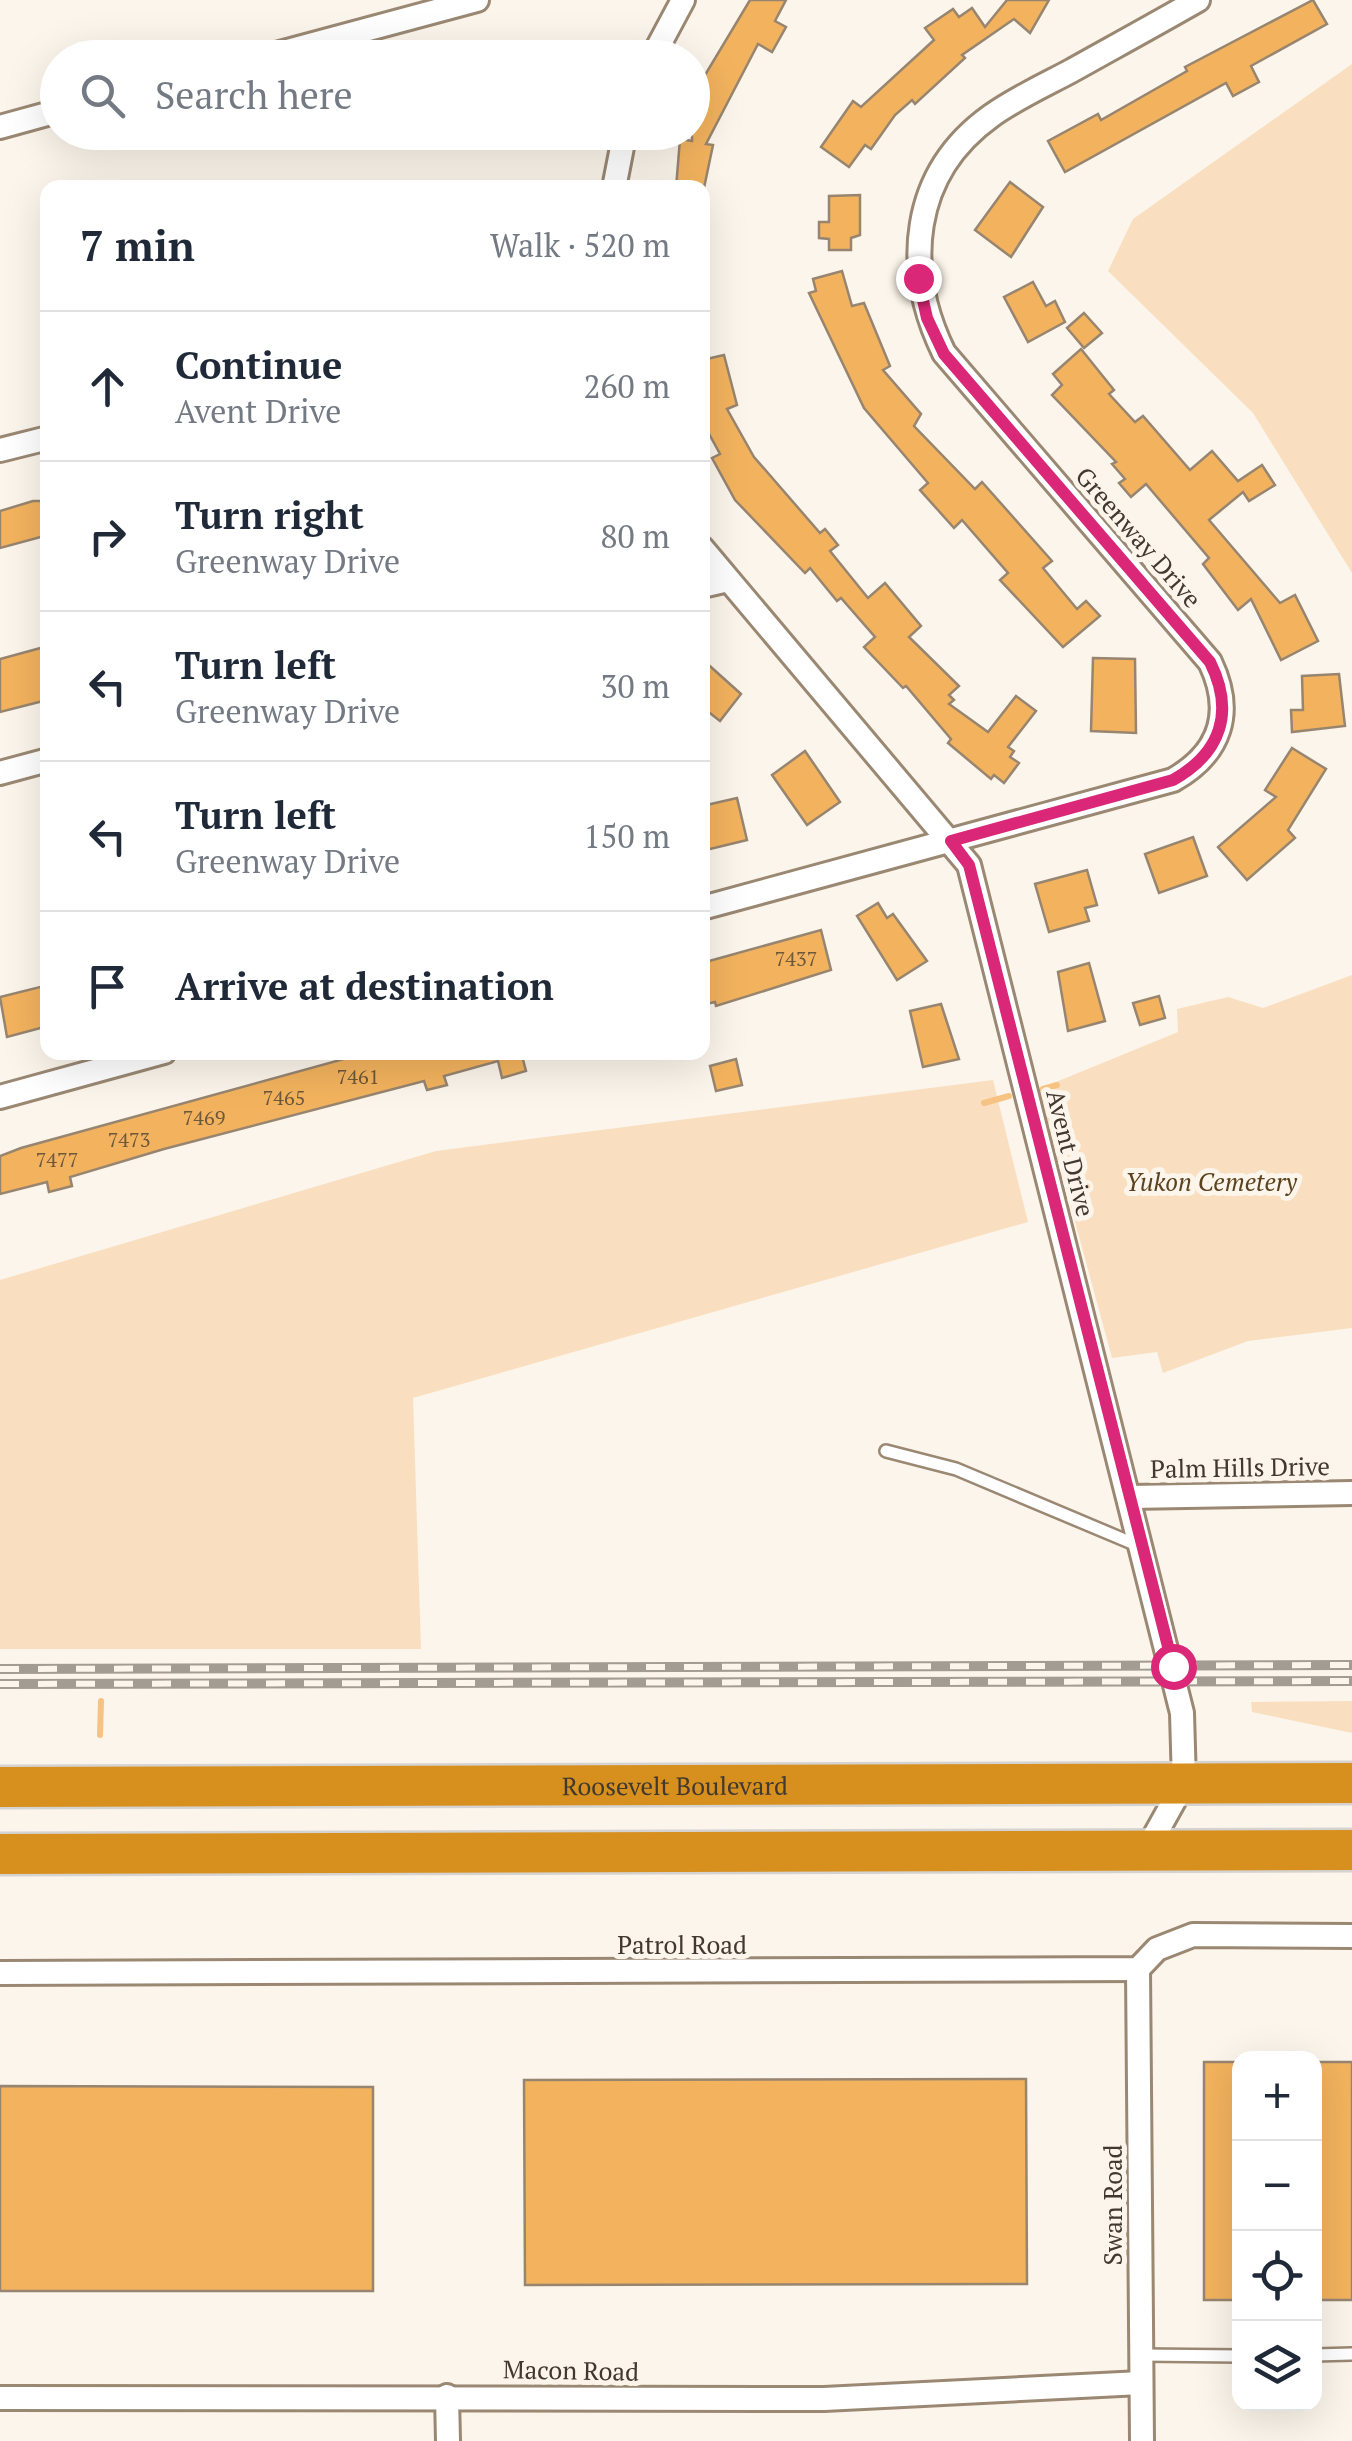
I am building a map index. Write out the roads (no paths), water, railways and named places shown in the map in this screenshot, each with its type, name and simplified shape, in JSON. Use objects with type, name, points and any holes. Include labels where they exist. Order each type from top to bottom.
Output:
[{"type":"highway","name":"Roosevelt Boulevard","points":[[0,1787],[1352,1783]]},
{"type":"highway","points":[[0,1854],[1352,1850]]},
{"type":"street","points":[[328,40],[477,0]]},
{"type":"street","points":[[662,40],[683,0]]},
{"type":"street","name":"Greenway Drive","points":[[710,906],[1173,780],[1196,768],[1221,730],[1224,705],[1210,662],[944,354],[927,318],[918,278],[918,236],[927,199],[939,170],[961,142],[992,115],[1198,0]]},
{"type":"street","points":[[0,127],[40,117]]},
{"type":"street","points":[[616,180],[621,150]]},
{"type":"street","points":[[0,450],[40,440]]},
{"type":"street","name":"Avent Drive","points":[[710,558],[969,865],[1182,1713],[1184,1784]]},
{"type":"street","points":[[710,584],[728,580]]},
{"type":"street","points":[[0,773],[40,762]]},
{"type":"street","points":[[0,1096],[134,1060]]},
{"type":"street","name":"Palm Hills Drive","points":[[1130,1497],[1352,1493]]},
{"type":"street","points":[[1146,1851],[1184,1784]]},
{"type":"street","points":[[1138,1970],[1157,1948],[1193,1935],[1352,1936]]},
{"type":"street","name":"Patrol Road","points":[[0,1973],[1138,1970]]},
{"type":"street","name":"Swan Road","points":[[1138,1970],[1142,2441]]},
{"type":"street","name":"Macon Road","points":[[0,2398],[824,2399],[1141,2383]]},
{"type":"street","points":[[447,2396],[448,2441]]},
{"type":"lane","points":[[886,1451],[956,1469],[1143,1548]]},
{"type":"lane","points":[[1141,2354],[1232,2356]]},
{"type":"lane","points":[[1322,2355],[1352,2354]]},
{"type":"waterway","points":[[1043,1089],[1057,1085]]},
{"type":"waterway","points":[[984,1103],[1009,1096]]},
{"type":"waterway","points":[[100,1735],[101,1701]]},
{"type":"railway","points":[[0,1669],[1352,1665]]},
{"type":"railway","points":[[0,1684],[1352,1681]]},
{"type":"park label","name":"Yukon Cemetery","points":[[1211,1181]]}]
